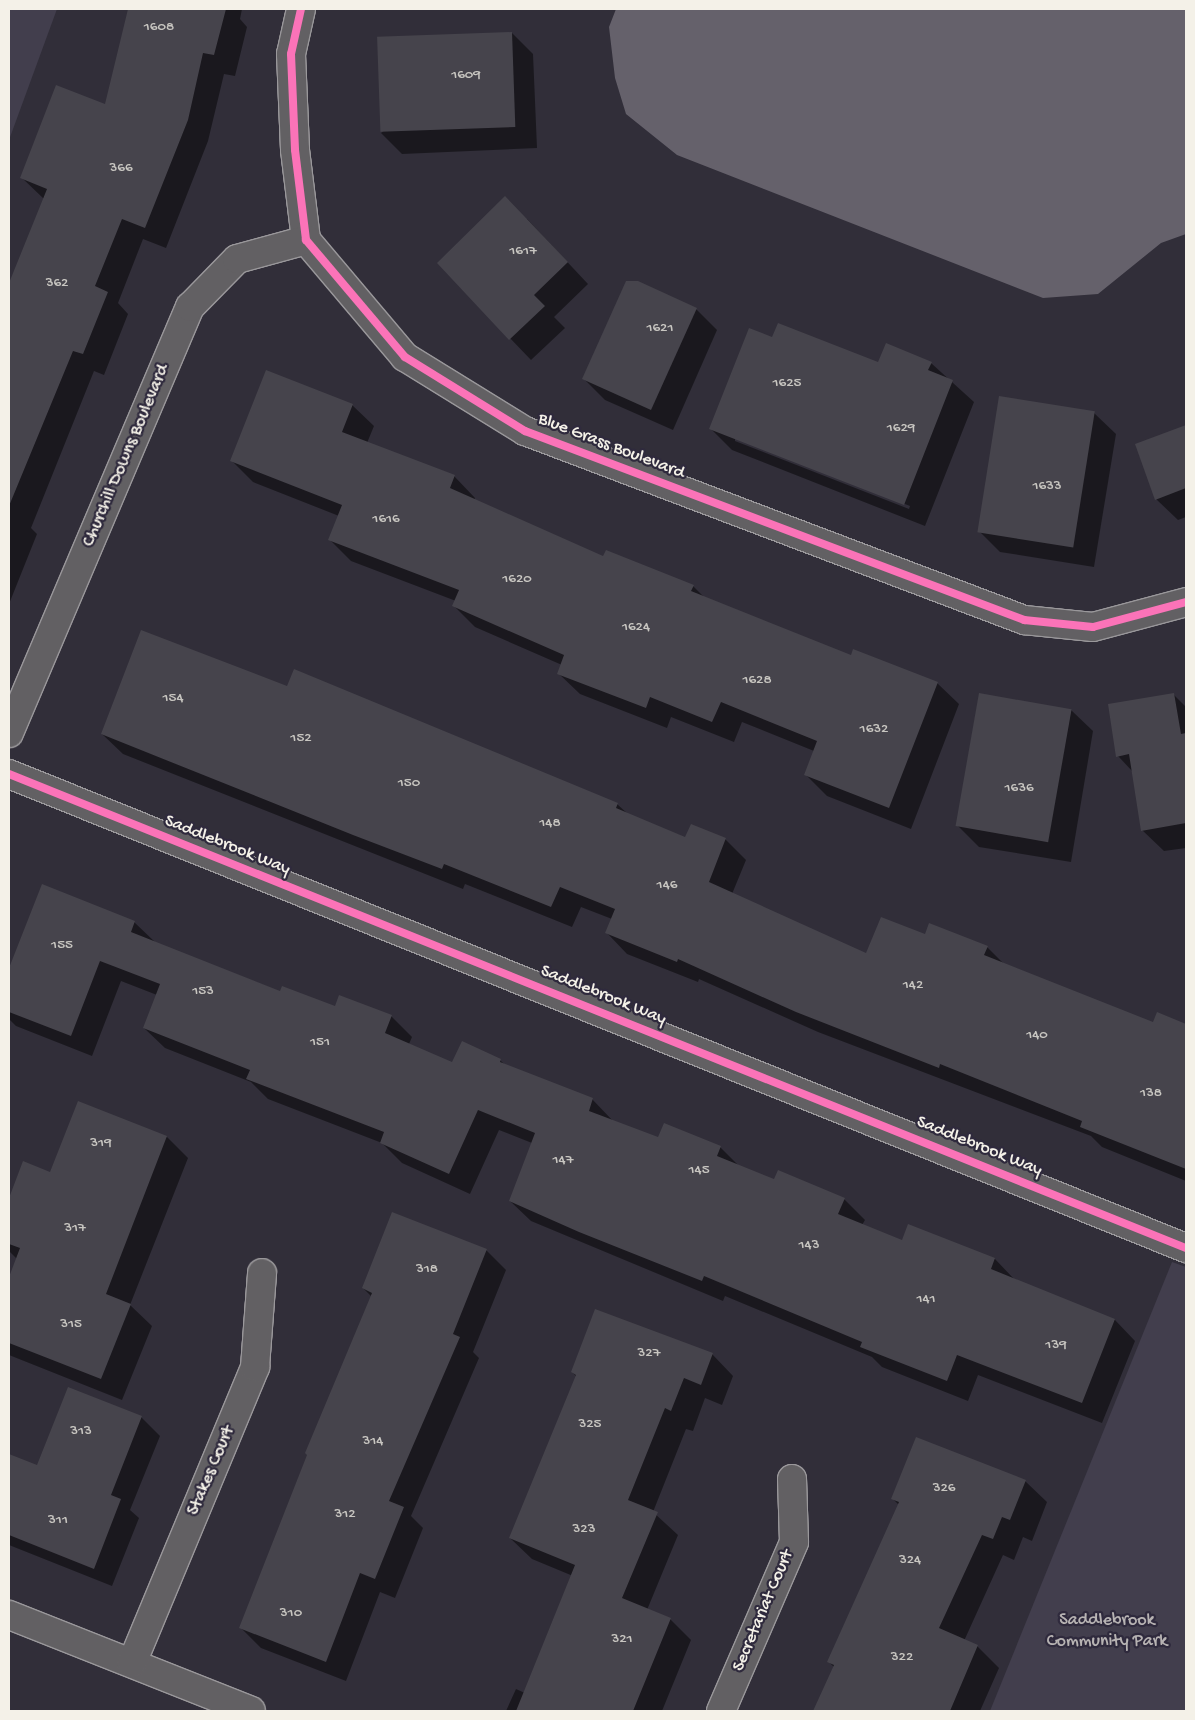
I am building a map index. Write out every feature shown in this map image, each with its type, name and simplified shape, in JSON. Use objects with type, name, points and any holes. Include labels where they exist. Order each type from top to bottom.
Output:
[{"type":"street","points":[[302,9],[291,54],[295,150],[306,240]]},
{"type":"street","name":"Blue Grass Boulevard","points":[[306,240],[405,357],[524,431],[1024,620],[1093,627],[1186,602]]},
{"type":"street","name":"Churchill Downs Boulevard","points":[[9,733],[190,307],[237,259],[306,240]]},
{"type":"street","name":"Saddlebrook Way","points":[[9,774],[1186,1248]]},
{"type":"street","name":"Stakes Court","points":[[132,1663],[256,1368],[262,1273]]},
{"type":"street","name":"Secretariat Court","points":[[721,1711],[794,1542],[792,1479]]},
{"type":"street","points":[[9,1615],[250,1711]]},
{"type":"green space","points":[[9,9],[57,9],[9,140]]},
{"type":"green space","name":"Saddlebrook Community Park","points":[[1172,1262],[1186,1267],[1186,1711],[990,1711]]},
{"type":"shaded area","points":[[616,9],[1186,9],[1186,234],[1161,243],[1098,294],[1043,298],[677,155],[626,114],[615,78],[609,27]]},
{"type":"building","points":[[128,9],[226,9],[214,55],[203,53],[188,120],[145,228],[122,219],[95,286],[108,292],[83,354],[73,351],[9,506],[9,283],[47,189],[20,178],[56,85],[105,104]]},
{"type":"building","points":[[512,32],[515,127],[380,132],[377,37]]},
{"type":"building","points":[[505,196],[568,262],[534,295],[545,306],[509,340],[437,263]]},
{"type":"building","points":[[626,281],[638,281],[697,308],[651,410],[582,379]]},
{"type":"building","points":[[778,323],[878,362],[886,343],[932,362],[928,370],[953,380],[904,505],[709,429],[749,328],[772,337]]},
{"type":"building","points":[[266,370],[353,404],[342,432],[455,475],[450,488],[603,556],[606,550],[694,585],[691,591],[851,655],[853,649],[938,682],[889,808],[804,775],[817,741],[721,702],[712,722],[650,697],[646,708],[557,674],[564,655],[452,606],[459,590],[328,540],[342,505],[230,461]]},
{"type":"building","points":[[999,396],[1095,411],[1073,547],[977,532]]},
{"type":"building","points":[[1186,425],[1186,488],[1155,500],[1135,444]]},
{"type":"building","points":[[141,630],[287,686],[294,669],[618,803],[616,808],[685,837],[691,824],[726,838],[709,882],[866,953],[881,917],[925,934],[929,923],[988,946],[984,955],[1153,1022],[1157,1012],[1186,1024],[1186,1169],[1080,1127],[1082,1121],[940,1064],[939,1068],[796,1012],[678,959],[677,962],[605,933],[615,909],[560,887],[551,907],[444,864],[442,869],[353,835],[101,734]]},
{"type":"building","points":[[979,693],[1072,709],[1048,842],[956,826]]},
{"type":"building","points":[[1174,693],[1181,734],[1186,733],[1186,823],[1141,831],[1129,754],[1116,757],[1108,704]]},
{"type":"building","points":[[42,884],[135,921],[131,932],[280,991],[282,986],[335,1006],[339,995],[392,1015],[385,1033],[452,1062],[462,1041],[501,1059],[500,1062],[593,1098],[589,1111],[658,1137],[664,1123],[721,1146],[717,1156],[774,1179],[778,1170],[845,1198],[838,1214],[902,1240],[908,1224],[995,1258],[991,1269],[1115,1319],[1082,1403],[957,1355],[947,1381],[860,1347],[862,1342],[704,1276],[702,1281],[579,1232],[509,1201],[535,1133],[478,1110],[449,1174],[380,1143],[384,1132],[246,1079],[250,1070],[143,1028],[160,984],[100,961],[71,1036],[9,1012],[9,968]]},
{"type":"building","points":[[78,1101],[167,1136],[106,1294],[131,1304],[101,1379],[9,1343],[9,1277],[20,1248],[9,1244],[9,1198],[23,1161],[50,1172]]},
{"type":"building","points":[[392,1212],[487,1249],[453,1334],[460,1337],[389,1501],[404,1507],[375,1579],[360,1573],[326,1662],[239,1628],[307,1455],[305,1453],[372,1293],[362,1288]]},
{"type":"building","points":[[595,1309],[713,1353],[701,1385],[684,1378],[671,1411],[665,1408],[628,1500],[658,1512],[622,1598],[671,1618],[633,1711],[516,1711],[575,1565],[509,1538],[576,1375],[571,1372]]},
{"type":"building","points":[[68,1387],[142,1416],[111,1495],[121,1499],[94,1569],[9,1535],[9,1454],[37,1465]]},
{"type":"building","points":[[916,1437],[1026,1480],[1010,1520],[1002,1517],[993,1539],[982,1535],[939,1628],[978,1645],[950,1711],[813,1711],[834,1665],[827,1662],[899,1502],[891,1499]]},
{"type":"cycle path","points":[[301,9],[291,54],[295,150],[306,240],[405,357],[525,431],[1024,620],[1093,627],[1186,602]]},
{"type":"cycle path","points":[[9,774],[1186,1248]]}]
